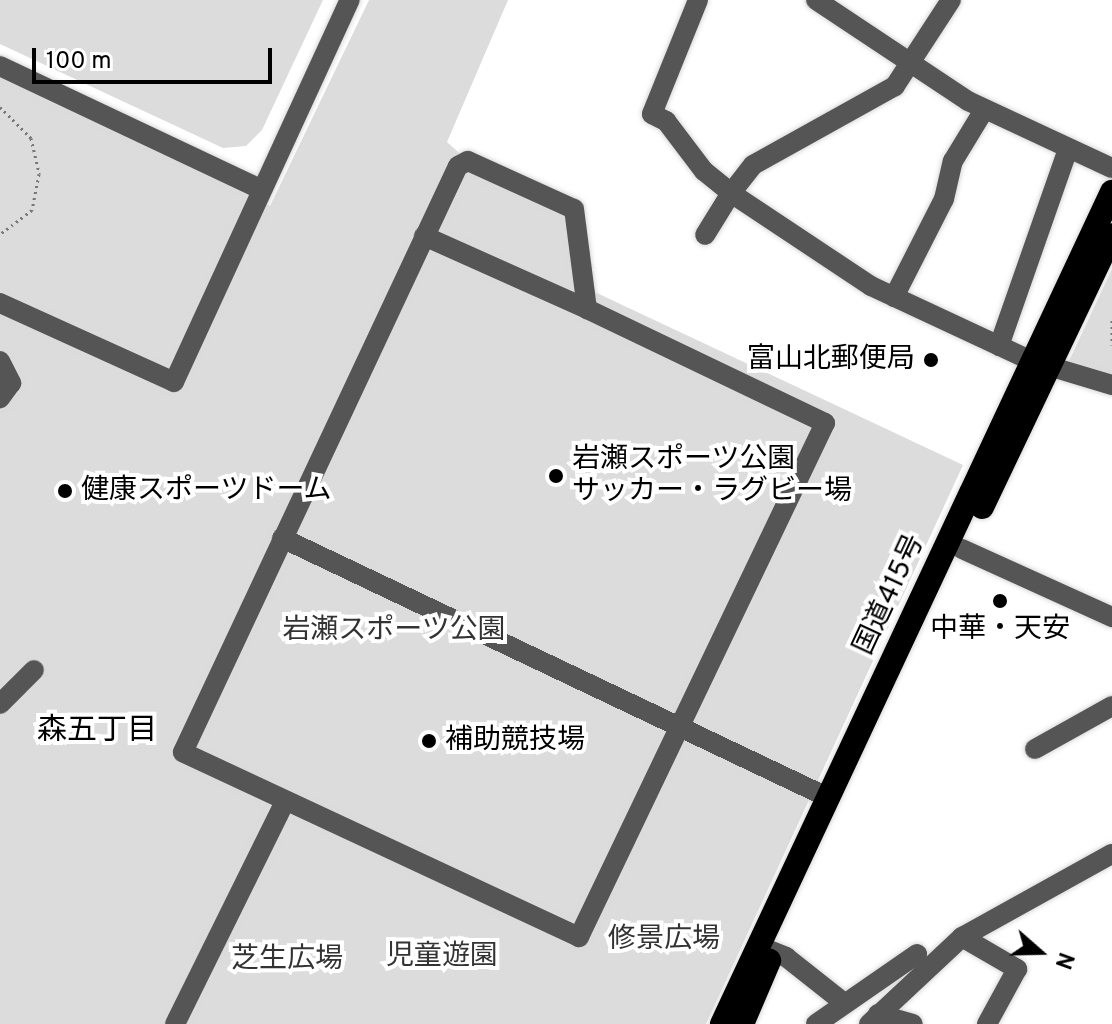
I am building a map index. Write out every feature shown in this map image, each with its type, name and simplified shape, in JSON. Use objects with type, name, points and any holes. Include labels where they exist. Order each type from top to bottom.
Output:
[{"type":"highway","name":"国道415号","points":[[722,1024],[766,948],[962,549],[1112,192]]},
{"type":"highway","name":"国道415号","points":[[742,1024],[766,948],[827,797],[1041,364],[1112,235]]},
{"type":"street","points":[[0,303],[174,382],[260,189],[350,0]]},
{"type":"street","points":[[698,0],[652,114],[666,121],[704,171],[731,193],[894,297],[1041,364],[1112,385]]},
{"type":"street","points":[[816,0],[984,110],[1112,168]]},
{"type":"street","points":[[705,235],[753,165],[895,86],[951,0]]},
{"type":"street","points":[[0,66],[260,189]]},
{"type":"street","points":[[894,297],[944,199],[953,161],[984,110]]},
{"type":"street","points":[[999,346],[1068,149]]},
{"type":"street","points":[[424,236],[587,309],[825,423],[579,937],[183,752],[282,538],[424,236],[458,166],[475,163],[574,209],[587,309]]},
{"type":"street","points":[[0,361],[11,383],[0,398]]},
{"type":"street","points":[[282,538],[827,797]]},
{"type":"street","points":[[962,549],[1109,609]]},
{"type":"street","points":[[0,704],[34,670]]},
{"type":"street","points":[[1035,749],[1112,706]]},
{"type":"street","points":[[175,1024],[285,801]]},
{"type":"street","points":[[874,1019],[962,937],[1112,854]]},
{"type":"street","points":[[962,937],[1017,969],[987,1024]]},
{"type":"street","points":[[766,948],[843,1002]]},
{"type":"street","points":[[816,1024],[843,1002],[917,954]]},
{"type":"street","points":[[874,1019],[913,1024]]},
{"type":"path","points":[[0,107],[31,138],[39,174],[32,210],[0,234]]},
{"type":"path","points":[[1112,320],[1112,345]]},
{"type":"green space","points":[[0,0],[323,0],[262,130],[246,146],[223,148],[0,44]]},
{"type":"green space","name":"岩瀬スポーツ公園","points":[[369,0],[508,0],[447,142],[468,161],[574,209],[584,287],[963,465],[706,1024],[0,1024],[0,72],[270,206]]},
{"type":"green space","points":[[1112,269],[1112,375],[1069,361]]},
{"type":"place","name":"富山北郵便局","points":[[931,360]]},
{"type":"place","name":"岩瀬スポーツ公園 サッカー・ラグビー場","points":[[556,476]]},
{"type":"place","name":"健康スポーツドーム","points":[[65,491]]},
{"type":"place","name":"中華・天安","points":[[1000,601]]},
{"type":"place","name":"補助競技場","points":[[429,741]]},
{"type":"district","name":"森五丁目","points":[[97,732]]},
{"type":"park label","name":"修景広場","points":[[664,940]]},
{"type":"park label","name":"児童遊園","points":[[442,957]]},
{"type":"park label","name":"芝生広場","points":[[287,960]]}]
